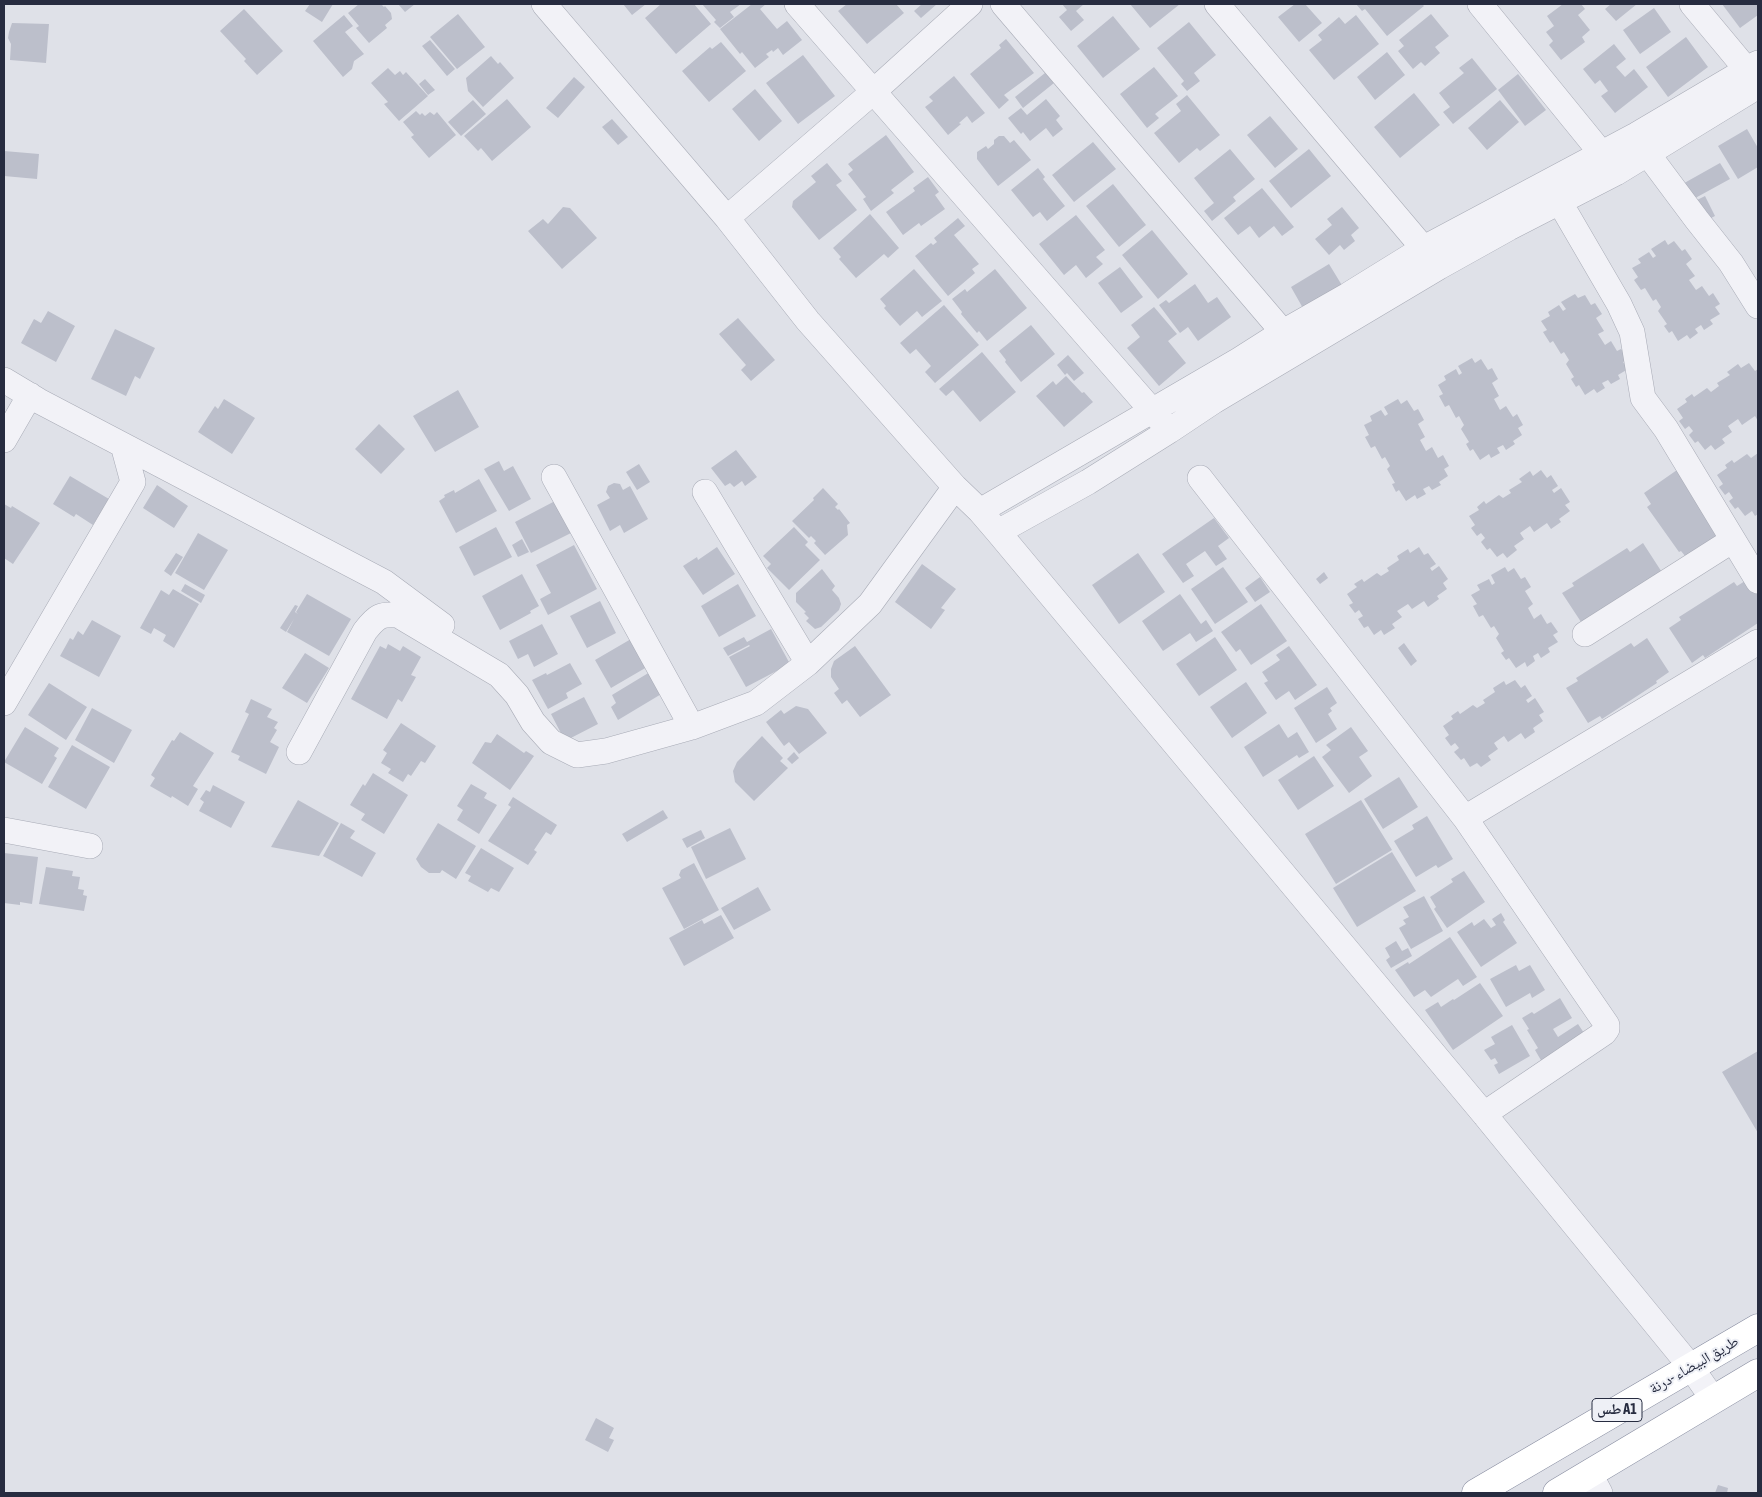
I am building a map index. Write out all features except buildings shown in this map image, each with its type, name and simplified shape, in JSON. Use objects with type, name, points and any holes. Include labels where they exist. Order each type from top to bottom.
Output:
[{"type":"highway","name":"طريق البيضاء -درنة","points":[[1476,1493],[1690,1366],[1758,1328]]},
{"type":"highway","name":"طس A1","points":[[1556,1493],[1595,1484],[1713,1399],[1758,1373]]},
{"type":"street","points":[[544,4],[727,218],[808,321],[954,486],[980,511],[998,532],[1484,1114],[1690,1366],[1713,1399]]},
{"type":"street","points":[[797,4],[1152,409],[1169,432]]},
{"type":"street","points":[[727,218],[873,92],[970,4]]},
{"type":"street","points":[[1003,4],[1291,341]]},
{"type":"street","points":[[1217,4],[1440,267]]},
{"type":"street","points":[[1480,4],[1602,153],[1616,173]]},
{"type":"street","points":[[1692,4],[1755,75]]},
{"type":"street","points":[[998,532],[1088,482],[1169,432],[1214,401],[1348,295],[1424,248],[1602,153],[1755,75]]},
{"type":"street","points":[[980,511],[1231,364],[1291,341],[1440,267],[1559,201],[1616,173],[1648,153],[1755,75]]},
{"type":"street","points":[[1648,153],[1731,263],[1758,306]]},
{"type":"street","points":[[1559,201],[1619,304],[1632,332],[1643,398],[1666,429],[1758,581]]},
{"type":"street","points":[[4,380],[30,396],[384,582],[434,618],[499,675],[517,695],[533,722],[551,742],[577,755],[606,751],[692,727],[756,704],[808,664],[870,604],[954,486]]},
{"type":"street","points":[[4,440],[30,396]]},
{"type":"street","points":[[4,703],[133,482],[123,445]]},
{"type":"street","points":[[554,477],[692,727]]},
{"type":"street","points":[[1200,478],[1465,818],[1607,1025],[1604,1033],[1484,1114]]},
{"type":"street","points":[[705,492],[808,664]]},
{"type":"street","points":[[1585,634],[1733,540]]},
{"type":"street","points":[[299,752],[365,631],[374,619],[383,614],[398,615],[499,675]]},
{"type":"street","points":[[1465,818],[1758,642]]},
{"type":"street","points":[[4,830],[90,846]]}]
